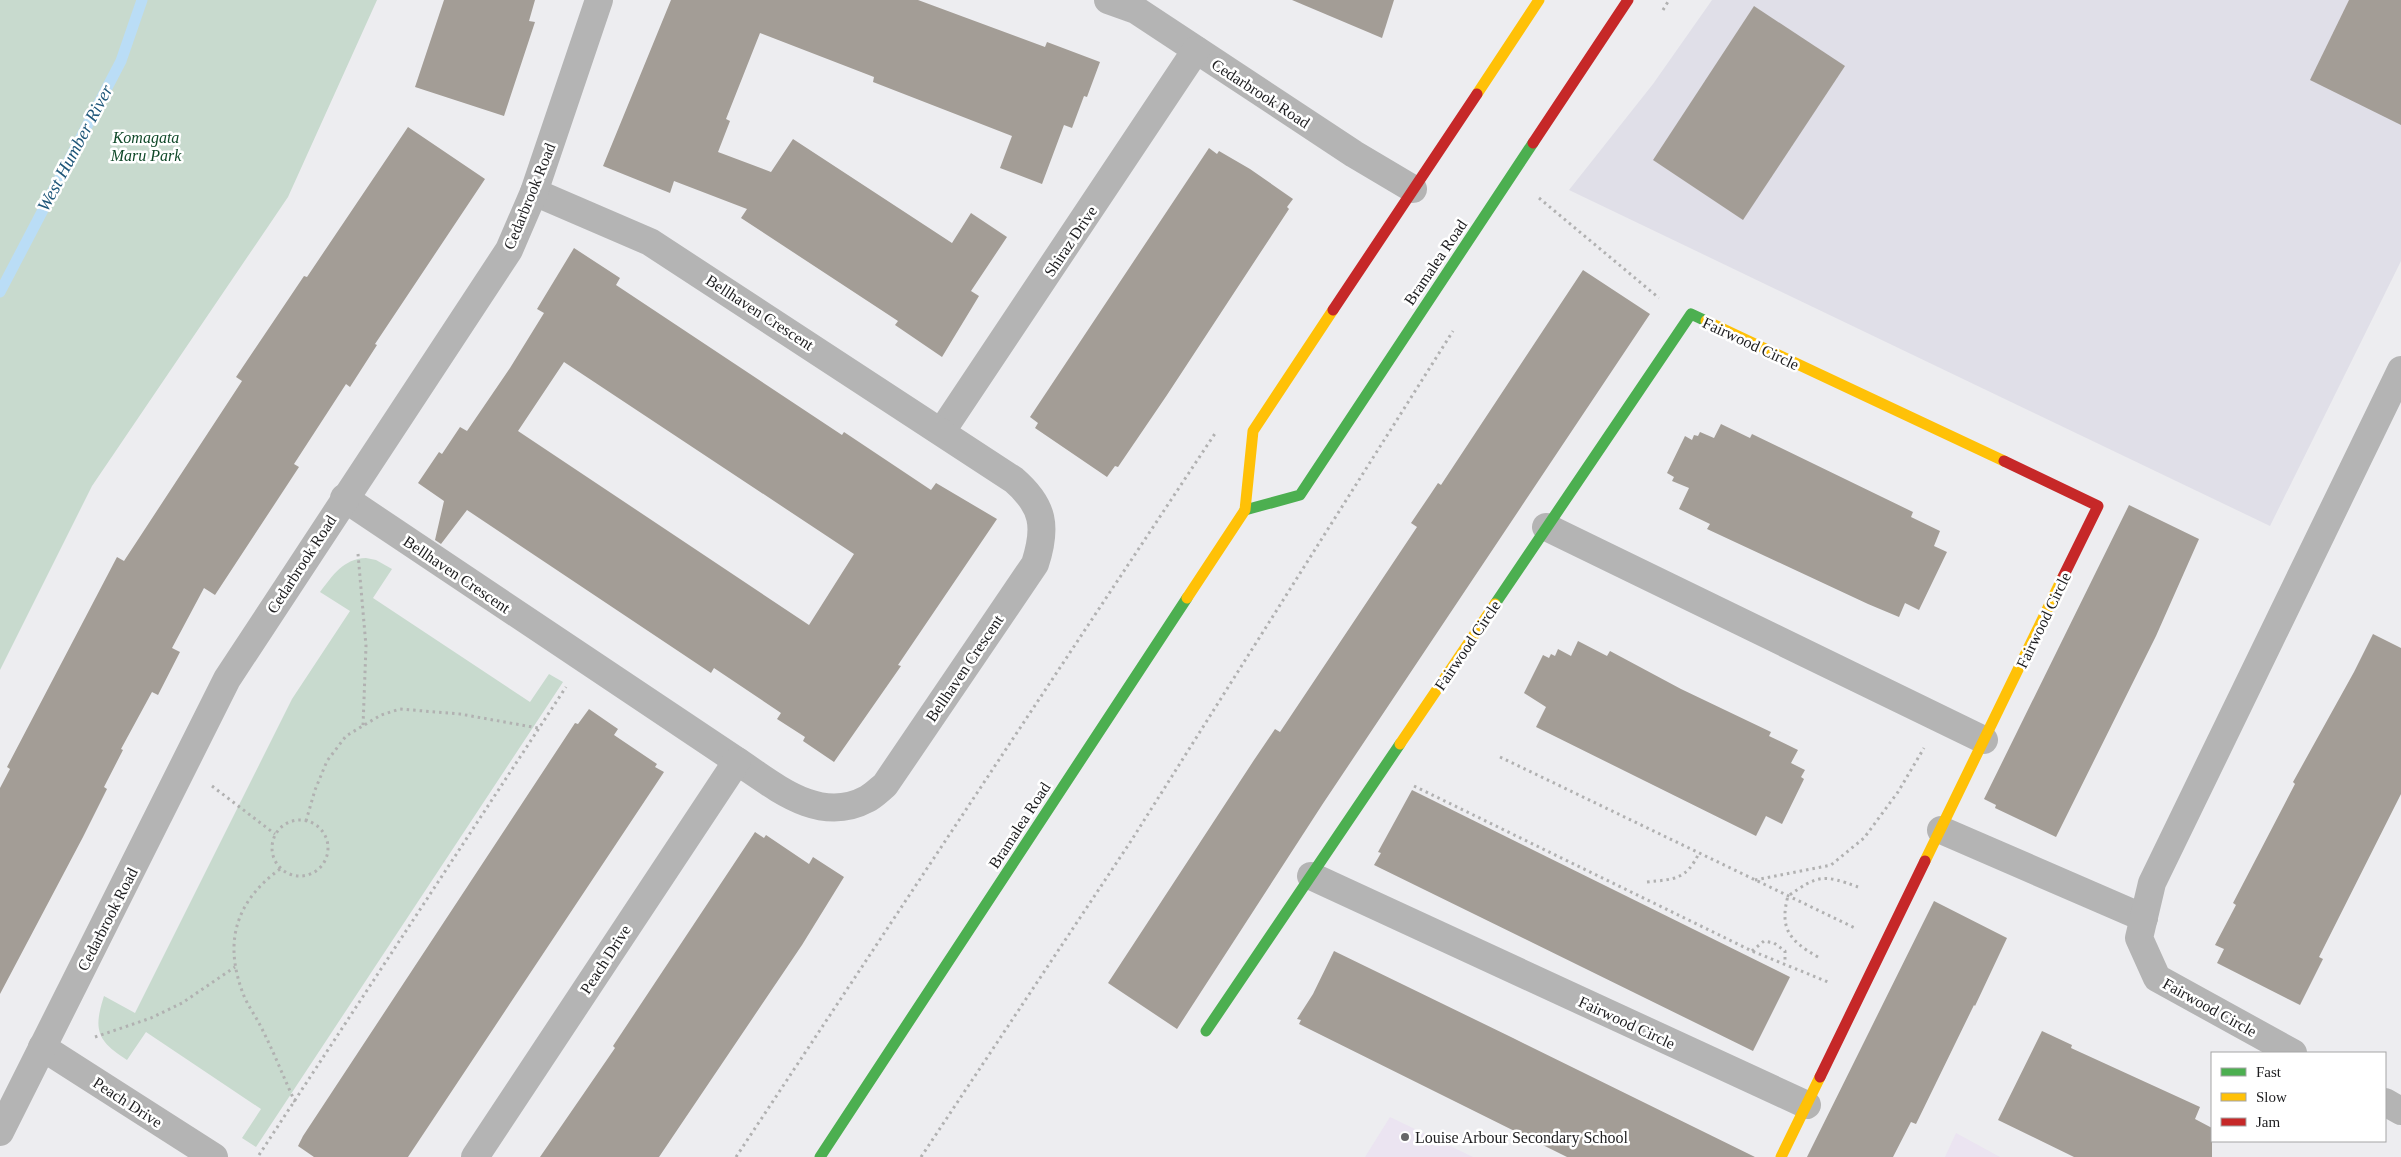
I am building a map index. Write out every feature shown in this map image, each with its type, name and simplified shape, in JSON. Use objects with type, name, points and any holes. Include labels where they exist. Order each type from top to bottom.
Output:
[{"type":"street","name":"Cedarbrook Road","points":[[0,1132],[227,679],[344,498],[509,250],[534,192],[599,0]]},
{"type":"street","name":"Cedarbrook Road","points":[[1108,0],[1136,10],[1354,154],[1413,189]]},
{"type":"street","name":"Bramalea Road","points":[[820,1157],[1245,510],[1254,431],[1539,0]]},
{"type":"street","name":"Bramalea Road","points":[[1245,510],[1300,495],[1628,0]]},
{"type":"street","name":"Shiraz Drive","points":[[942,431],[1196,50]]},
{"type":"street","name":"Bellhaven Crescent","points":[[344,498],[737,761],[799,801],[821,808],[844,808],[867,799],[885,785],[1035,564],[1042,542],[1042,524],[1038,508],[1028,493],[1014,480],[942,431],[650,242],[534,192]]},
{"type":"street","name":"Fairwood Circle","points":[[1206,1031],[1691,314],[2098,506],[1781,1157]]},
{"type":"street","name":"Fairwood Circle","points":[[2291,1052],[2157,978],[2139,938],[2152,882],[2401,370]]},
{"type":"street","points":[[1546,527],[1984,740]]},
{"type":"street","name":"Peach Drive","points":[[475,1157],[737,761]]},
{"type":"street","points":[[1941,830],[2144,918]]},
{"type":"street","name":"Fairwood Circle","points":[[1311,876],[1807,1105]]},
{"type":"street","name":"Peach Drive","points":[[42,1047],[214,1157]]},
{"type":"street","points":[[2386,1103],[2401,1111]]},
{"type":"path","points":[[1658,16],[1669,0]]},
{"type":"path","points":[[1534,204],[1538,197],[1686,321]]},
{"type":"path","points":[[921,1157],[1131,841],[1454,330]]},
{"type":"path","points":[[736,1157],[1220,426]]},
{"type":"path","points":[[358,554],[366,646],[363,726]]},
{"type":"path","points":[[259,1155],[570,682]]},
{"type":"path","points":[[306,821],[315,790],[327,761],[346,736],[381,715],[400,709],[460,714],[538,728]]},
{"type":"path","points":[[1754,880],[1831,865],[1864,838],[1898,792],[1941,719]]},
{"type":"path","points":[[1500,757],[1886,943]]},
{"type":"path","points":[[1382,770],[1752,951],[1785,963],[1861,996]]},
{"type":"path","points":[[207,781],[275,834]]},
{"type":"path","points":[[306,821],[314,824],[326,838],[328,847],[322,864],[314,873],[296,876],[280,869],[272,852],[275,834],[289,822],[306,821]]},
{"type":"path","points":[[1647,882],[1677,879],[1691,869],[1699,853]]},
{"type":"path","points":[[280,869],[264,881],[249,897],[239,915],[235,936],[235,967],[244,997],[260,1024],[295,1102]]},
{"type":"path","points":[[1818,957],[1798,945],[1786,928],[1784,912],[1788,896],[1809,882],[1832,877],[1858,887]]},
{"type":"path","points":[[1752,951],[1764,941],[1774,943],[1785,951],[1785,963]]},
{"type":"path","points":[[96,1037],[151,1018],[182,1003],[235,967]]},
{"type":"shaded area","points":[[1712,0],[2401,0],[2401,261],[2270,526],[1569,190],[1653,84]]},
{"type":"shaded area","name":"Louise Arbour Secondary School","points":[[1390,1117],[1473,1157],[1365,1157]]},
{"type":"shaded area","points":[[1956,1133],[2000,1157],[1945,1157]]},
{"type":"green space","name":"Komagata Maru Park","points":[[0,0],[377,0],[288,197],[92,486],[0,670]]},
{"type":"green space","points":[[366,558],[376,560],[392,569],[373,598],[530,702],[549,674],[563,682],[256,1147],[242,1138],[261,1109],[146,1032],[127,1060],[109,1047],[100,1034],[99,1018],[104,996],[135,1013],[292,699],[350,611],[320,592],[339,569],[351,561]]},
{"type":"building","points":[[444,0],[535,0],[529,21],[535,22],[504,116],[415,87]]},
{"type":"building","points":[[671,0],[918,0],[1045,47],[1047,42],[1100,62],[1087,97],[1084,96],[1072,128],[1064,125],[1042,184],[1000,168],[1012,136],[873,82],[874,77],[760,33],[726,119],[730,121],[718,152],[771,172],[793,139],[952,243],[971,213],[1007,237],[971,291],[979,296],[942,357],[895,325],[898,321],[741,218],[747,209],[674,181],[670,193],[603,166]]},
{"type":"building","points":[[1292,0],[1394,0],[1382,38]]},
{"type":"building","points":[[2349,0],[2401,0],[2401,125],[2310,80]]},
{"type":"building","points":[[1754,6],[1845,66],[1743,220],[1653,160]]},
{"type":"building","points":[[408,127],[485,179],[375,344],[377,345],[350,387],[346,384],[294,464],[299,467],[215,595],[204,588],[172,648],[180,652],[158,695],[152,692],[121,749],[123,750],[104,787],[107,789],[0,994],[0,788],[10,769],[7,767],[117,557],[124,561],[242,381],[236,377],[304,276],[307,277]]},
{"type":"building","points":[[1209,148],[1217,154],[1219,151],[1250,169],[1293,199],[1287,207],[1289,209],[1167,395],[1118,467],[1115,466],[1107,477],[1035,428],[1038,423],[1030,417]]},
{"type":"building","points":[[574,248],[620,278],[616,285],[842,435],[844,432],[931,490],[936,483],[997,519],[898,665],[901,666],[834,762],[803,741],[805,737],[777,719],[781,713],[714,668],[711,673],[467,510],[441,544],[435,540],[444,501],[418,483],[439,452],[442,454],[460,427],[467,431],[510,368],[544,313],[537,309]],"holes":[[[564,362],[854,554],[809,625],[518,431]]]},
{"type":"building","points":[[1583,270],[1650,314],[1322,805],[1177,1029],[1108,983],[1275,729],[1280,732],[1417,527],[1411,523],[1438,483],[1441,485]]},
{"type":"building","points":[[1721,424],[1750,438],[1752,434],[1913,512],[1911,517],[1940,531],[1934,546],[1947,552],[1919,610],[1905,603],[1899,617],[1868,604],[1707,529],[1710,524],[1679,509],[1689,488],[1672,481],[1674,477],[1667,473],[1685,436],[1692,440],[1694,435],[1698,436],[1700,432],[1714,438]]},
{"type":"building","points":[[2129,505],[2199,539],[2156,636],[2056,837],[1995,808],[1996,805],[1984,799]]},
{"type":"building","points":[[2373,634],[2401,648],[2401,794],[2319,957],[2323,959],[2300,1005],[2217,963],[2224,949],[2215,945],[2236,905],[2233,903],[2295,784],[2293,782]]},
{"type":"building","points":[[1578,641],[1607,656],[1610,651],[1681,689],[1771,732],[1769,736],[1798,750],[1791,763],[1805,770],[1801,777],[1804,779],[1782,824],[1766,816],[1756,836],[1536,727],[1546,707],[1524,693],[1543,655],[1549,658],[1551,654],[1555,656],[1558,649],[1571,656]]},
{"type":"building","points":[[589,709],[618,729],[614,735],[657,764],[655,767],[664,772],[408,1157],[314,1157],[298,1146],[303,1136],[575,723],[578,724]]},
{"type":"building","points":[[1412,790],[1790,977],[1753,1051],[1374,865],[1381,853],[1378,852]]},
{"type":"building","points":[[755,832],[764,838],[766,835],[809,864],[813,857],[844,877],[802,945],[659,1157],[540,1157],[615,1048],[613,1046]]},
{"type":"building","points":[[1934,901],[2007,938],[1975,1006],[1916,1124],[1911,1122],[1893,1157],[1807,1157]]},
{"type":"building","points":[[1334,951],[1755,1157],[1567,1157],[1299,1024],[1301,1020],[1297,1019],[1313,994]]},
{"type":"building","points":[[2042,1031],[2072,1045],[2071,1048],[2200,1107],[2195,1119],[2211,1127],[2212,1157],[2074,1157],[1998,1120]]},
{"type":"waterway","name":"West Humber River","points":[[0,292],[121,61],[142,0]]},
{"type":"traffic: fast","points":[[1245,510],[1300,495],[1533,143]]},
{"type":"traffic: fast","points":[[1495,604],[1691,314],[1706,321]]},
{"type":"traffic: fast","points":[[820,1157],[1187,598]]},
{"type":"traffic: fast","points":[[1206,1031],[1400,744]]},
{"type":"traffic: slow","points":[[1477,94],[1539,0]]},
{"type":"traffic: slow","points":[[1187,598],[1245,510],[1253,431],[1333,310]]},
{"type":"traffic: slow","points":[[1706,321],[2004,461]]},
{"type":"traffic: slow","points":[[1925,861],[2063,577]]},
{"type":"traffic: slow","points":[[1400,744],[1495,604]]},
{"type":"traffic: slow","points":[[1781,1157],[1820,1077]]},
{"type":"traffic: jam","points":[[1533,143],[1628,0]]},
{"type":"traffic: jam","points":[[1333,310],[1477,94]]},
{"type":"traffic: jam","points":[[2004,461],[2098,506],[2063,577]]},
{"type":"traffic: jam","points":[[1820,1077],[1925,861]]},
{"type":"place","name":"Louise Arbour Secondary School","points":[[1405,1137]]}]
